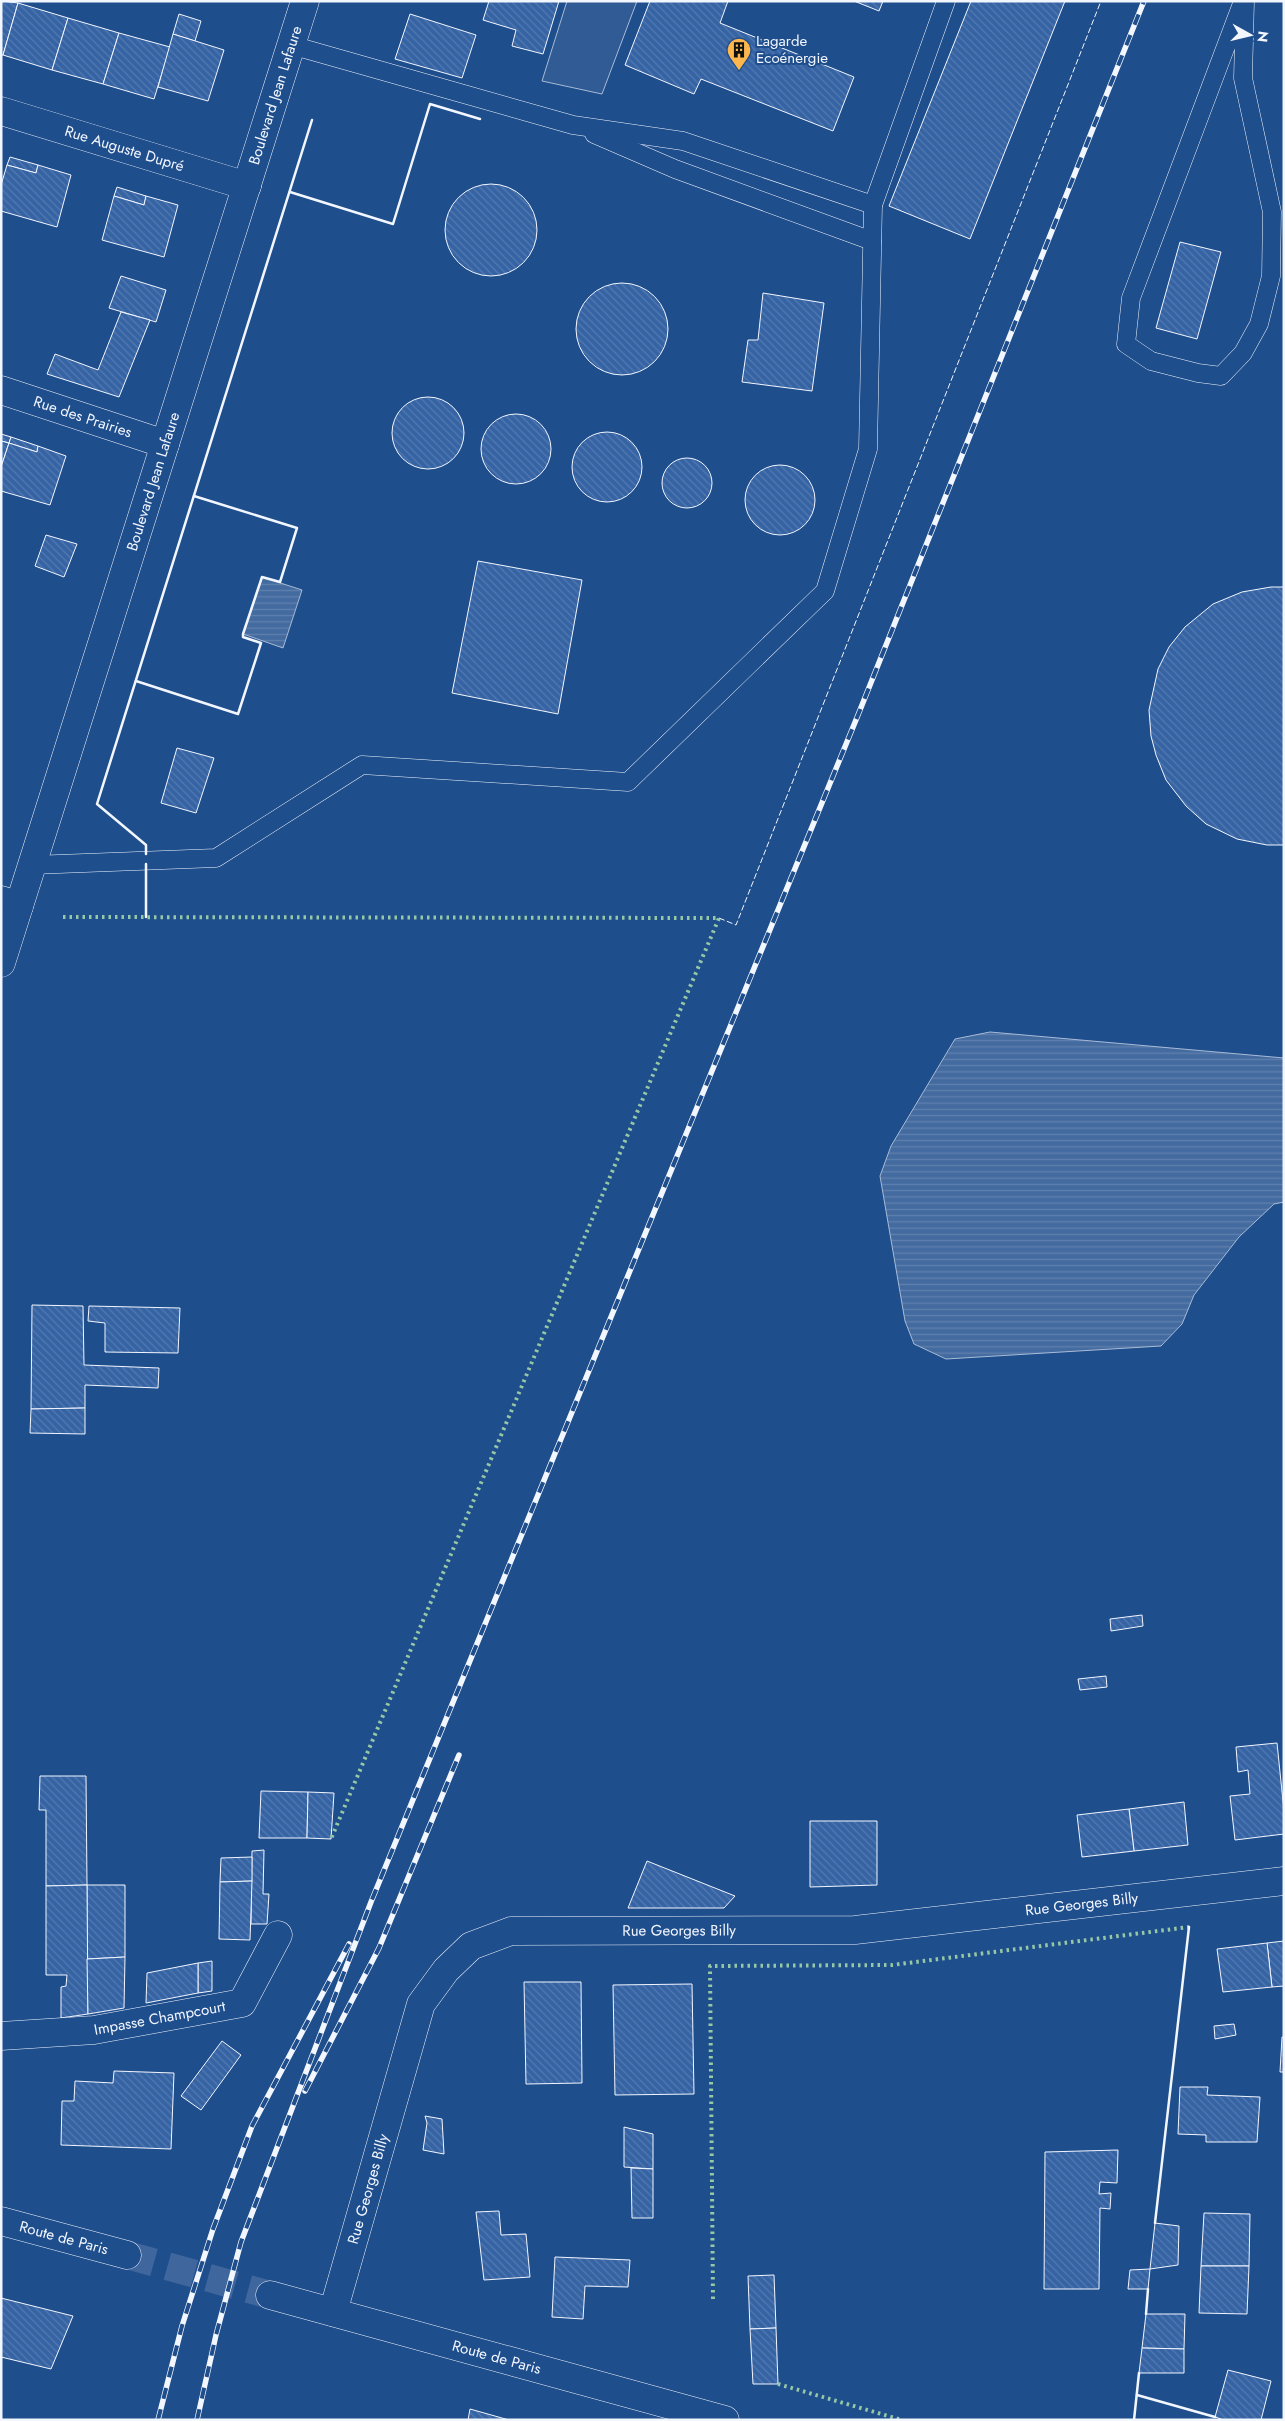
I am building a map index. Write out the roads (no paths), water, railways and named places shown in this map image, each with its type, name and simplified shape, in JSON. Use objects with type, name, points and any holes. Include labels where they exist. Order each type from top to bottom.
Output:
[{"type":"street","name":"Boulevard Jean Lafaure","points":[[1,963],[10,903],[32,864],[305,1]]},
{"type":"street","name":"Rue Auguste Dupré","points":[[1,111],[246,186]]},
{"type":"street","name":"Rue des Prairies","points":[[1,390],[165,444]]},
{"type":"street","name":"Rue Georges Billy","points":[[333,2312],[422,2004],[446,1970],[471,1946],[511,1931],[855,1930],[1284,1881]]},
{"type":"street","name":"Impasse Champcourt","points":[[1,2036],[94,2030],[242,2003],[278,1936]]},
{"type":"street","name":"Route de Paris","points":[[1,2221],[127,2255]]},
{"type":"street","name":"Route de Paris","points":[[270,2295],[724,2420]]},
{"type":"lane","points":[[32,864],[216,858],[362,765],[628,782],[825,590],[868,449],[873,205],[946,1]]},
{"type":"lane","points":[[1244,1],[1243,78],[1272,212],[1271,276],[1258,324],[1243,353],[1221,376],[1198,373],[1151,361],[1126,344],[1131,298],[1244,1]]},
{"type":"lane","points":[[291,46],[573,125],[683,141],[873,205]]},
{"type":"lane","points":[[573,125],[675,169],[872,241]]},
{"type":"tunnel","points":[[127,2255],[270,2295]]},
{"type":"railway","points":[[197,2420],[216,2335],[241,2242],[371,1902],[858,715],[1144,1]]},
{"type":"railway","points":[[305,2091],[379,1948],[459,1755]]},
{"type":"railway","points":[[158,2420],[182,2326],[213,2229],[252,2126],[349,1944]]},
{"type":"place","name":"Lagarde Ecoénergie","points":[[739,71]]}]
